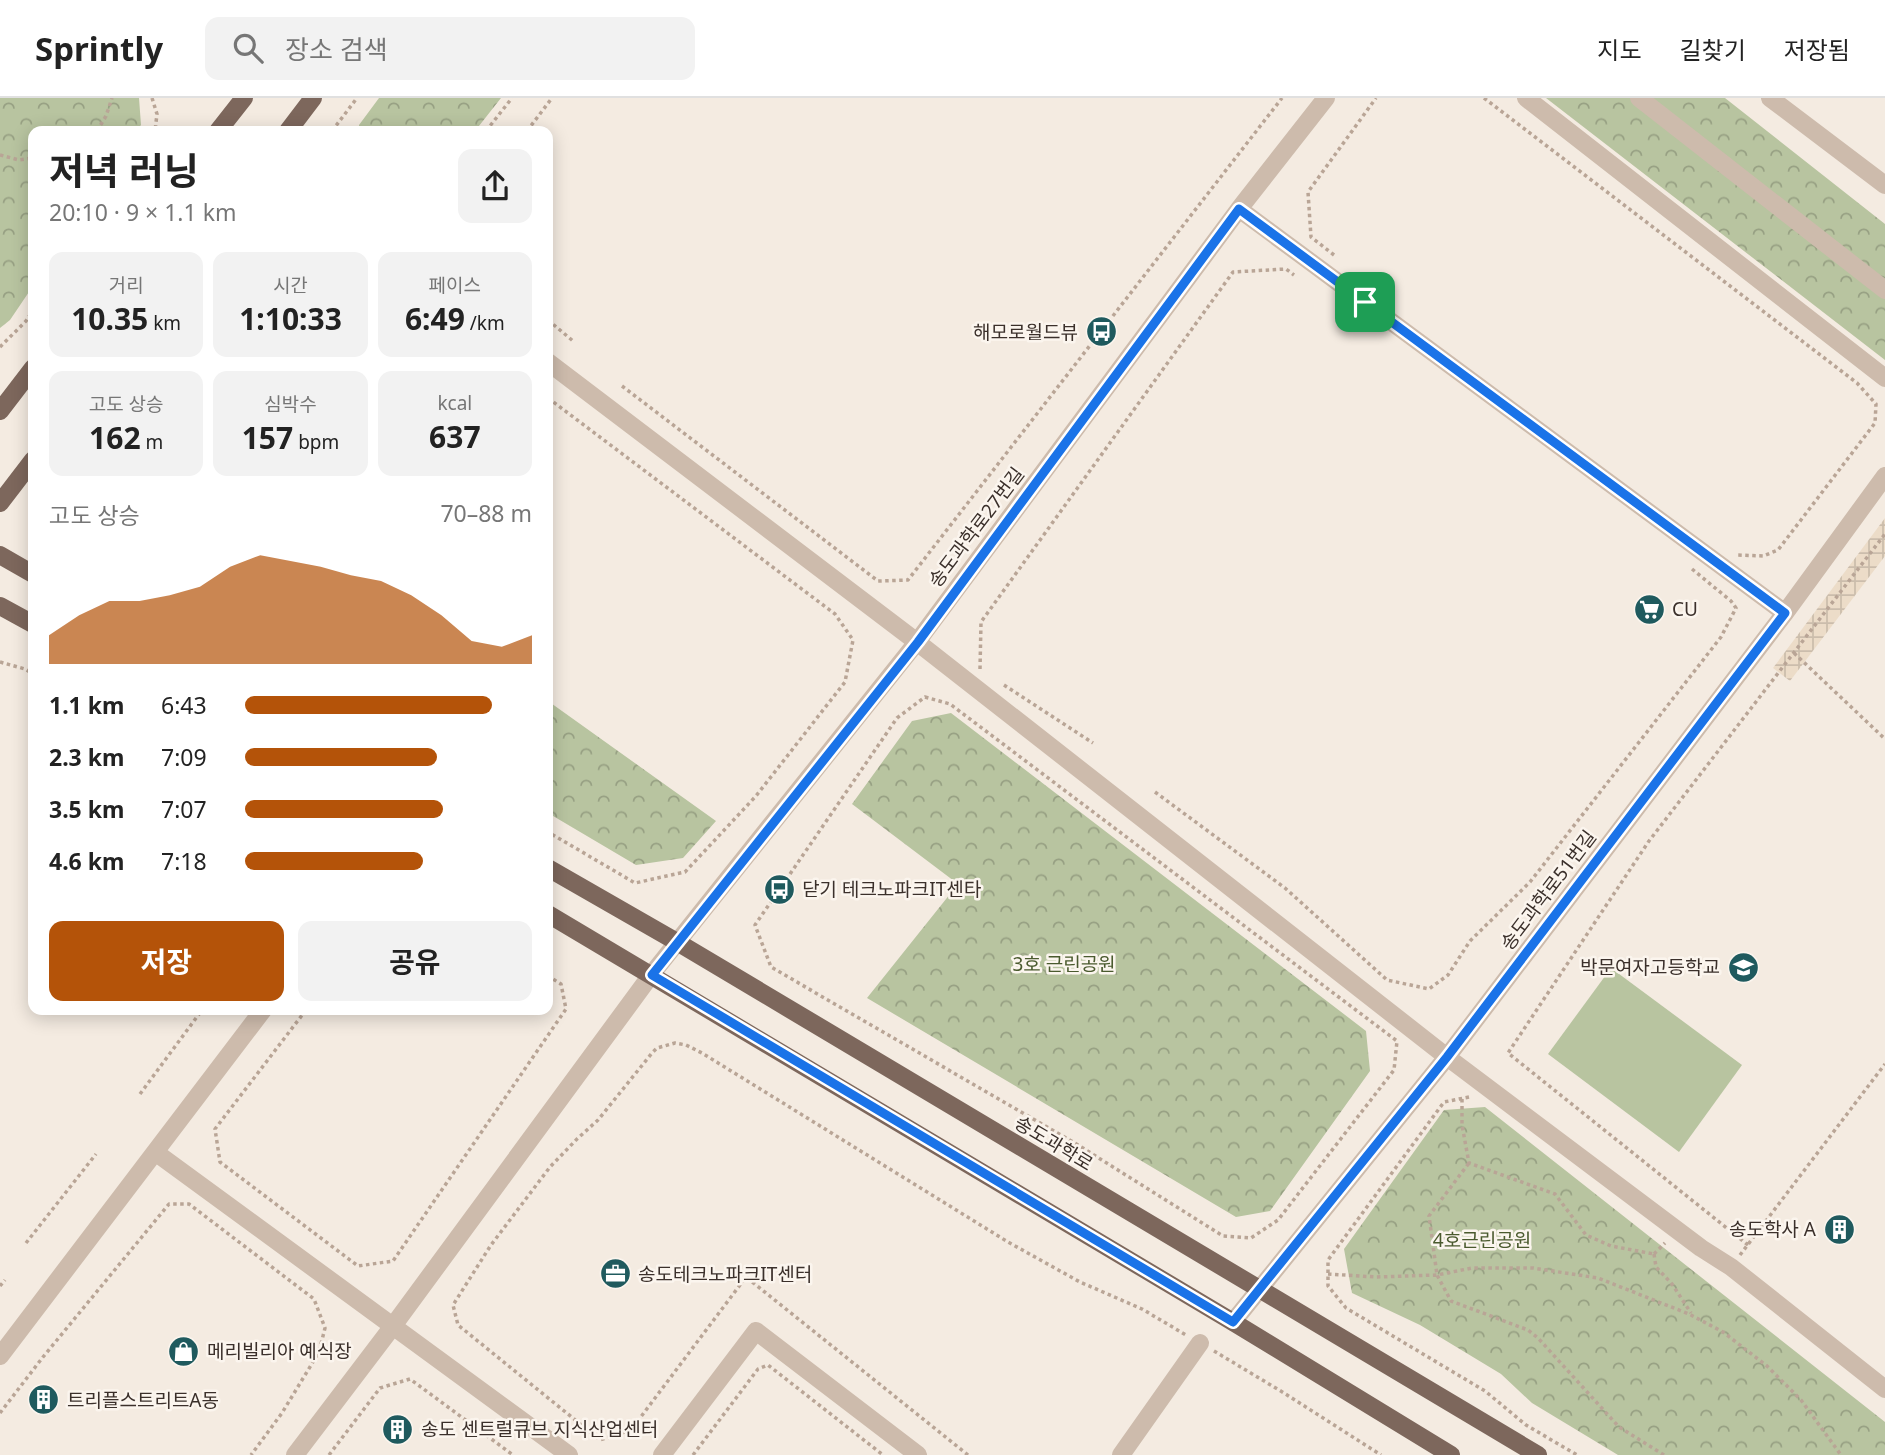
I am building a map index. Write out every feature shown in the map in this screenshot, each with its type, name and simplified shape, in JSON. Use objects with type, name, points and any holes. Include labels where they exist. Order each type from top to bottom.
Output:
[{"type":"main road","points":[[292,126],[313,98]]},
{"type":"main road","points":[[221,126],[239,100]]},
{"type":"main road","points":[[0,411],[28,375]]},
{"type":"main road","points":[[0,503],[28,467]]},
{"type":"main road","points":[[0,555],[28,571]]},
{"type":"main road","points":[[0,606],[28,621]]},
{"type":"main road","name":"송도과학로","points":[[553,871],[1538,1455]]},
{"type":"main road","points":[[553,917],[1451,1455]]},
{"type":"street","name":"송도과학로27번길","points":[[295,1455],[677,942],[918,642],[1239,209],[1326,98]]},
{"type":"street","points":[[1527,98],[1885,378]]},
{"type":"street","points":[[1639,98],[1885,290]]},
{"type":"street","points":[[1770,98],[1885,185]]},
{"type":"street","points":[[1239,209],[1785,613]]},
{"type":"street","points":[[553,366],[918,642],[1447,1057],[1701,1248],[1731,1267],[1885,1388]]},
{"type":"street","name":"송도과학로51번길","points":[[1233,1322],[1447,1057],[1785,613],[1885,476]]},
{"type":"street","points":[[0,1356],[259,1015]]},
{"type":"street","points":[[155,1152],[569,1455]]},
{"type":"street","points":[[662,1455],[755,1331],[918,1455]]},
{"type":"street","points":[[1121,1455],[1200,1343]]},
{"type":"path","points":[[100,126],[112,98]]},
{"type":"path","points":[[152,98],[157,114],[156,126]]},
{"type":"path","points":[[336,126],[357,98]]},
{"type":"path","points":[[490,126],[512,98]]},
{"type":"path","points":[[531,126],[552,98]]},
{"type":"path","points":[[622,386],[878,581],[908,580],[1282,98]]},
{"type":"path","points":[[1344,262],[1311,237],[1308,192],[1376,98]]},
{"type":"path","points":[[1484,98],[1857,383],[1876,404],[1875,423],[1778,550],[1763,556],[1733,555]]},
{"type":"path","points":[[0,155],[19,160],[28,159]]},
{"type":"path","points":[[980,669],[981,622],[1233,272],[1286,269],[1297,277]]},
{"type":"path","points":[[0,347],[28,318]]},
{"type":"path","points":[[553,324],[573,341]]},
{"type":"path","points":[[553,402],[835,614],[853,640],[845,682],[756,796],[685,872],[635,883],[553,835]]},
{"type":"path","points":[[1748,1245],[1508,1053],[1649,841],[1885,534]]},
{"type":"path","points":[[1155,792],[1285,888],[1387,980],[1429,989],[1448,975],[1470,941],[1530,882],[1721,637],[1736,608],[1688,565]]},
{"type":"path","points":[[1794,653],[1885,739]]},
{"type":"path","points":[[0,662],[28,671]]},
{"type":"path","points":[[1003,684],[1093,743]]},
{"type":"path","points":[[925,698],[950,704],[1397,1041],[1394,1070],[1278,1220],[1251,1238],[1223,1236],[1078,1145],[771,967],[755,925],[897,718],[925,698]]},
{"type":"path","points":[[302,1015],[215,1129],[219,1162],[358,1266],[393,1261],[566,1009],[561,984],[553,979]]},
{"type":"path","points":[[140,1094],[198,1015]]},
{"type":"path","points":[[453,1305],[492,1245],[550,1167],[598,1121],[657,1048],[675,1043],[687,1045],[702,1053],[1008,1242],[1080,1282],[1142,1309],[1284,1393],[1381,1455]]},
{"type":"path","points":[[1731,1267],[1885,1064]]},
{"type":"path","points":[[1472,1097],[1444,1101],[1328,1260],[1328,1286],[1346,1308],[1485,1391],[1526,1425],[1577,1455]]},
{"type":"path","points":[[1462,1098],[1462,1125],[1469,1163],[1429,1216],[1437,1275],[1451,1301],[1528,1330],[1619,1427],[1664,1455]]},
{"type":"path","points":[[26,1243],[96,1154]]},
{"type":"path","points":[[1469,1163],[1555,1194],[1586,1235],[1611,1246],[1654,1254]]},
{"type":"path","points":[[0,1413],[169,1204],[189,1204],[314,1300],[325,1328],[319,1352],[282,1413],[251,1455]]},
{"type":"path","points":[[1654,1254],[1667,1241]]},
{"type":"path","points":[[1654,1254],[1656,1267],[1672,1284],[1692,1316]]},
{"type":"path","points":[[1328,1274],[1376,1277],[1437,1275],[1472,1268],[1533,1268],[1598,1278],[1692,1316],[1723,1332],[1767,1366],[1801,1400],[1840,1453],[1833,1455]]},
{"type":"path","points":[[0,1286],[5,1280]]},
{"type":"path","points":[[692,1455],[758,1369],[768,1366],[883,1455]]},
{"type":"path","points":[[330,1455],[380,1388],[410,1379],[513,1455]]},
{"type":"path","points":[[1369,1455],[1372,1450]]},
{"type":"green space","points":[[0,98],[139,98],[140,126],[28,126],[28,293],[10,320],[0,328]]},
{"type":"green space","points":[[379,98],[501,98],[479,126],[359,125]]},
{"type":"green space","points":[[1546,98],[1725,98],[1885,224],[1885,360]]},
{"type":"green space","points":[[553,705],[716,821],[683,858],[636,865],[553,816]]},
{"type":"green space","name":"3호 근린공원","points":[[951,713],[1366,1031],[1370,1071],[1270,1211],[1236,1217],[867,998],[958,884],[852,804],[912,721]]},
{"type":"green space","points":[[1611,968],[1742,1065],[1679,1152],[1548,1054]]},
{"type":"green space","name":"4호근린공원","points":[[1485,1107],[1885,1422],[1885,1455],[1618,1455],[1532,1403],[1501,1374],[1420,1325],[1352,1293],[1344,1249],[1444,1110]]},
{"type":"shaded area","points":[[1885,518],[1885,556],[1790,681],[1773,668]]},
{"type":"place","name":"해모로월드뷰","points":[[1101,332]]},
{"type":"place","name":"CU","points":[[1649,609]]},
{"type":"place","name":"닫기 테크노파크IT센타","points":[[779,889]]},
{"type":"place","name":"박문여자고등학교","points":[[1743,967]]},
{"type":"place","name":"송도학사 A","points":[[1839,1229]]},
{"type":"place","name":"송도테크노파크IT센터","points":[[615,1274]]},
{"type":"place","name":"메리빌리아 예식장","points":[[184,1351]]},
{"type":"place","name":"트리플스트리트A동","points":[[44,1400]]},
{"type":"place","name":"송도 센트럴큐브 지식산업센터","points":[[398,1429]]},
{"type":"route","points":[[1239,209],[1365,302],[1785,613],[1447,1057],[1233,1322],[652,975],[918,642],[1239,209]]}]
